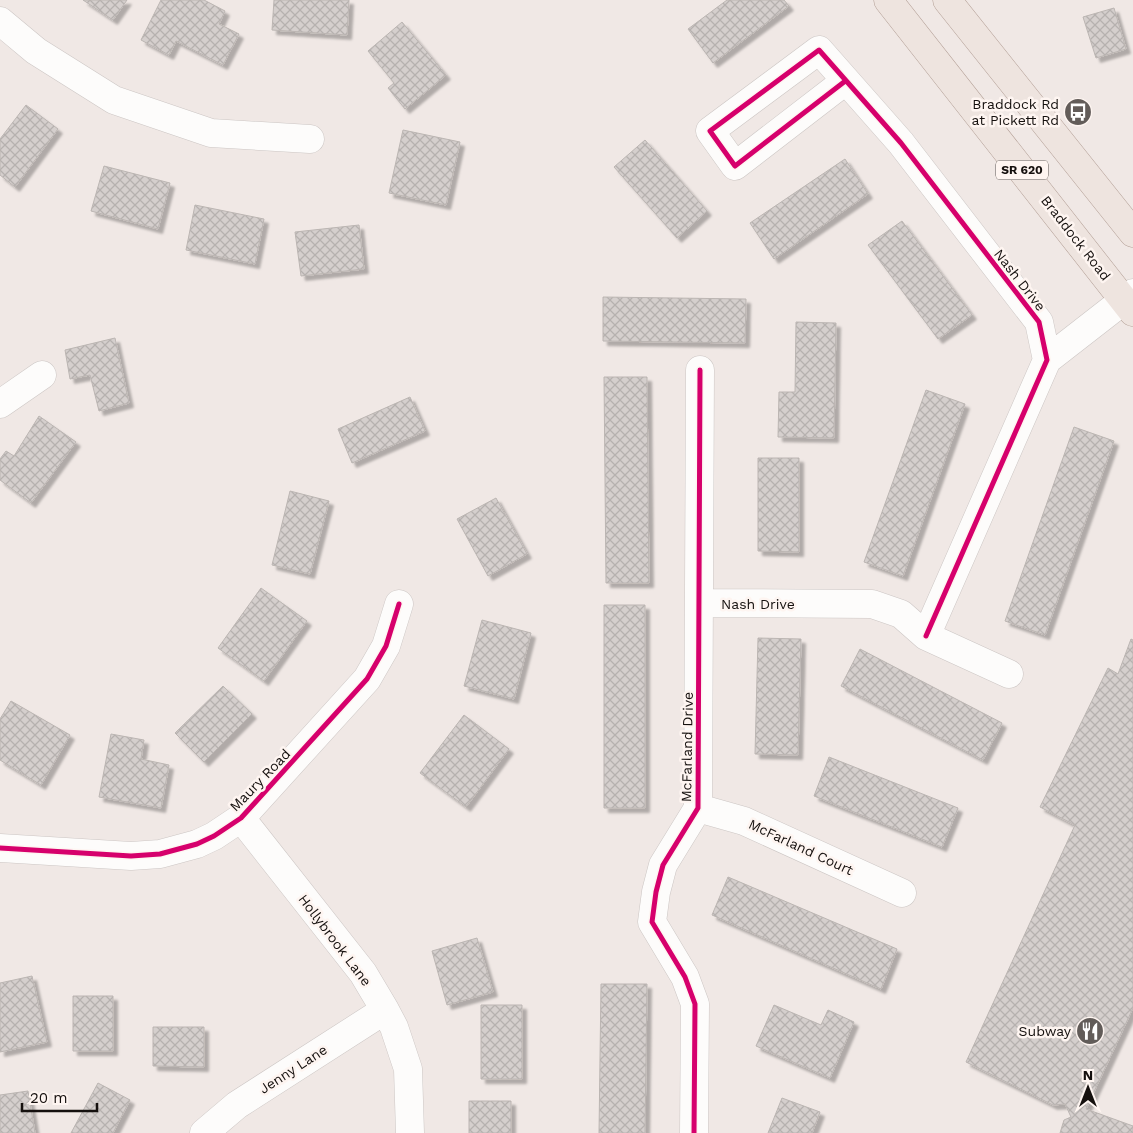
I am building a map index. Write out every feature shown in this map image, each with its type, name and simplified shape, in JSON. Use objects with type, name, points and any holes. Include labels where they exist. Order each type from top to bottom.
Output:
[{"type":"main road","name":"Braddock Road","points":[[888,0],[1130,302]]},
{"type":"main road","points":[[947,0],[1133,233]]},
{"type":"street","points":[[0,21],[36,51],[114,100],[211,133],[310,139]]},
{"type":"street","name":"Nash Drive","points":[[844,82],[735,166],[710,131],[818,50],[844,82],[901,143],[1039,322],[1046,360]]},
{"type":"street","points":[[926,636],[1046,360],[1130,302]]},
{"type":"street","name":"McFarland Drive","points":[[694,1133],[695,1004],[685,977],[652,922],[656,892],[663,865],[698,808],[701,603],[700,370]]},
{"type":"street","points":[[0,404],[42,375]]},
{"type":"street","name":"Nash Drive","points":[[701,603],[872,604],[901,614],[926,636],[1009,674]]},
{"type":"street","name":"Maury Road","points":[[0,848],[131,856],[160,854],[197,844],[241,818],[367,679],[386,646],[399,604]]},
{"type":"street","name":"McFarland Court","points":[[698,808],[744,821],[902,893]]},
{"type":"street","name":"Hollybrook Lane","points":[[241,818],[363,973],[385,1010],[394,1027],[408,1069],[410,1133]]},
{"type":"street","name":"Jenny Lane","points":[[204,1133],[237,1105],[385,1010]]},
{"type":"building","points":[[83,0],[127,0],[113,20]]},
{"type":"building","points":[[161,0],[204,0],[225,11],[219,24],[239,34],[223,65],[176,41],[169,55],[141,40]]},
{"type":"building","points":[[274,0],[349,0],[347,35],[272,30]]},
{"type":"building","points":[[727,0],[784,0],[789,6],[713,63],[688,29]]},
{"type":"building","points":[[1114,8],[1126,49],[1096,58],[1083,17]]},
{"type":"building","points":[[402,22],[446,75],[405,109],[388,88],[394,83],[368,51]]},
{"type":"building","points":[[26,105],[58,129],[15,187],[0,175],[0,139]]},
{"type":"building","points":[[403,130],[460,142],[446,205],[389,193]]},
{"type":"building","points":[[645,140],[707,211],[677,238],[614,167]]},
{"type":"building","points":[[845,159],[868,194],[774,259],[750,223]]},
{"type":"building","points":[[104,166],[170,183],[158,229],[91,211]]},
{"type":"building","points":[[195,205],[264,219],[255,264],[186,250]]},
{"type":"building","points":[[902,221],[972,315],[938,339],[868,245]]},
{"type":"building","points":[[359,225],[364,269],[301,276],[295,232]]},
{"type":"building","points":[[603,297],[746,299],[745,343],[603,341]]},
{"type":"building","points":[[796,322],[836,323],[834,438],[778,437],[779,392],[795,392]]},
{"type":"building","points":[[115,338],[129,403],[99,411],[90,375],[70,379],[65,350]]},
{"type":"building","points":[[604,377],[647,377],[649,583],[606,583]]},
{"type":"building","points":[[926,390],[965,404],[903,576],[864,562]]},
{"type":"building","points":[[410,397],[425,431],[352,463],[338,429]]},
{"type":"building","points":[[39,416],[76,442],[31,503],[0,480],[0,459],[6,451],[14,456]]},
{"type":"building","points":[[1074,427],[1114,441],[1045,635],[1005,621]]},
{"type":"building","points":[[758,458],[799,458],[799,552],[758,551]]},
{"type":"building","points":[[290,491],[329,501],[310,574],[272,565]]},
{"type":"building","points":[[496,498],[527,554],[488,576],[457,519]]},
{"type":"building","points":[[261,588],[307,621],[264,681],[218,648]]},
{"type":"building","points":[[604,605],[645,605],[645,808],[604,808]]},
{"type":"building","points":[[482,620],[531,633],[514,699],[464,686]]},
{"type":"building","points":[[758,638],[801,639],[798,755],[755,754]]},
{"type":"building","points":[[1131,639],[1133,640],[1133,1008],[1086,1109],[1133,1126],[1133,1133],[1060,1133],[1064,1120],[1071,1117],[1065,1104],[1053,1105],[966,1062],[1075,825],[1040,807],[1108,668],[1118,674]]},
{"type":"building","points":[[860,649],[1002,723],[983,760],[841,686]]},
{"type":"building","points":[[223,686],[252,714],[204,762],[175,733]]},
{"type":"building","points":[[11,701],[70,735],[41,785],[0,760],[0,719]]},
{"type":"building","points":[[464,715],[509,749],[466,807],[420,773]]},
{"type":"building","points":[[111,734],[144,740],[141,759],[169,765],[161,808],[99,797]]},
{"type":"building","points":[[829,757],[958,808],[942,847],[814,796]]},
{"type":"building","points":[[728,877],[897,949],[881,989],[712,915]]},
{"type":"building","points":[[477,938],[493,992],[447,1005],[432,951]]},
{"type":"building","points":[[32,976],[47,1042],[0,1052],[0,983]]},
{"type":"building","points":[[601,984],[647,984],[645,1133],[599,1133]]},
{"type":"building","points":[[73,996],[113,996],[113,1051],[73,1051]]},
{"type":"building","points":[[481,1005],[522,1005],[522,1079],[481,1079]]},
{"type":"building","points":[[774,1005],[821,1025],[828,1010],[854,1022],[830,1078],[756,1046]]},
{"type":"building","points":[[153,1027],[204,1027],[204,1067],[153,1066]]},
{"type":"building","points":[[98,1083],[130,1100],[113,1133],[71,1133]]},
{"type":"building","points":[[28,1091],[35,1133],[0,1133],[0,1095]]},
{"type":"building","points":[[782,1098],[820,1112],[812,1133],[768,1133]]},
{"type":"building","points":[[469,1101],[511,1101],[511,1133],[469,1133]]},
{"type":"cycle path","points":[[844,82],[735,166],[710,131],[819,50],[901,143],[1039,322],[1047,360],[926,636]]},
{"type":"cycle path","points":[[694,1133],[695,1004],[685,977],[652,922],[656,892],[663,865],[698,808],[700,370]]},
{"type":"cycle path","points":[[0,848],[131,856],[160,854],[197,844],[214,836],[241,818],[367,679],[386,646],[399,604]]},
{"type":"place","name":"Braddock Rd at Pickett Rd","points":[[1078,112]]},
{"type":"place","name":"Subway","points":[[1090,1031]]}]
